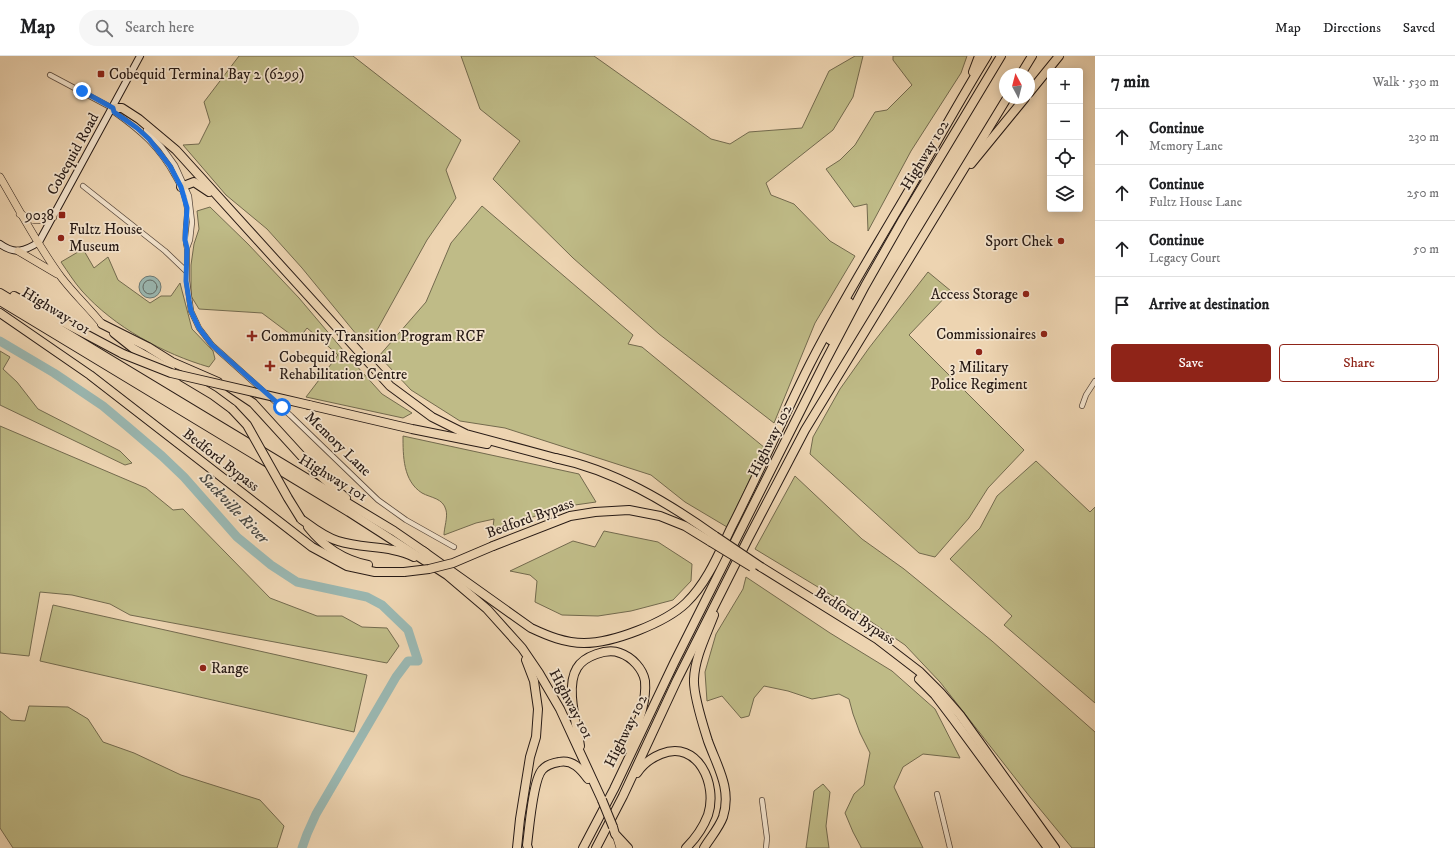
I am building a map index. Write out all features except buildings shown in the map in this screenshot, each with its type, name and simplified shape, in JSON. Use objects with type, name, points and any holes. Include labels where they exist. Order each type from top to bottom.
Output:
[{"type":"highway","points":[[962,96],[979,56]]},
{"type":"highway","points":[[423,551],[531,628],[546,636],[565,641],[584,643],[600,641],[638,630],[676,611],[685,604],[701,585],[723,545],[757,477],[806,372],[862,270],[962,96],[987,56]]},
{"type":"highway","points":[[982,86],[997,56]]},
{"type":"highway","name":"Highway 102","points":[[583,848],[614,789],[674,663],[764,483],[865,286],[1001,56]]},
{"type":"highway","points":[[1025,68],[1032,56]]},
{"type":"highway","points":[[1035,86],[1059,57]]},
{"type":"highway","name":"Highway 102","points":[[597,847],[734,564],[805,430],[1003,104]]},
{"type":"highway","points":[[949,193],[1020,104]]},
{"type":"highway","points":[[113,108],[122,108],[139,119],[176,150],[390,386],[432,417],[466,434],[559,459]]},
{"type":"highway","points":[[183,186],[194,182],[223,202]]},
{"type":"highway","points":[[764,483],[767,472],[846,310],[862,270]]},
{"type":"highway","name":"Bedford Bypass","points":[[0,292],[26,302],[123,354],[172,373],[412,429],[559,459],[610,475],[640,489],[693,521],[713,539]]},
{"type":"highway","name":"Highway 101","points":[[0,292],[365,514],[423,551],[503,618],[524,644],[544,673],[564,710],[582,758]]},
{"type":"highway","name":"Highway 101","points":[[0,302],[349,512],[447,575],[487,609],[522,648],[539,673],[560,709],[602,800],[614,830]]},
{"type":"highway","name":"Bedford Bypass","points":[[0,313],[90,375],[312,547],[346,566],[375,572],[404,572],[429,569],[453,563],[570,516],[595,512],[629,510],[660,516],[713,539],[875,644],[916,676],[935,695],[1048,848]]},
{"type":"highway","points":[[102,324],[134,348],[213,395],[232,409],[247,425],[288,498],[301,519],[315,536],[343,557],[360,564],[404,572]]},
{"type":"highway","points":[[102,324],[142,344],[172,362],[228,387],[253,403],[316,472],[365,514]]},
{"type":"highway","points":[[301,519],[319,532],[338,541],[408,554],[447,575]]},
{"type":"highway","points":[[704,848],[723,817],[726,799],[724,782],[708,741],[697,702],[694,680],[695,665],[734,564]]},
{"type":"highway","name":"Bedford Bypass","points":[[760,569],[876,639],[903,658],[930,682],[960,716],[1055,848]]},
{"type":"highway","points":[[517,848],[530,757],[536,737],[538,709],[534,681],[522,648]]},
{"type":"highway","points":[[582,758],[573,706],[572,684],[577,668],[587,657],[604,652],[620,653],[638,663],[644,680],[644,705],[614,789]]},
{"type":"highway","points":[[616,810],[641,767],[652,758],[668,751],[684,752],[698,761],[703,768],[708,779],[711,800],[708,816],[697,836],[686,848]]},
{"type":"highway","points":[[528,848],[527,845],[530,819],[538,778],[542,770],[552,764],[562,761],[572,763],[581,768],[602,800]]},
{"type":"highway","points":[[579,848],[601,815]]},
{"type":"highway","points":[[614,830],[628,848]]},
{"type":"main road","name":"Cobequid Road","points":[[39,242],[140,56]]},
{"type":"main road","points":[[0,177],[20,213],[60,276],[75,295],[102,324]]},
{"type":"main road","points":[[20,213],[33,221],[42,221],[53,217]]},
{"type":"main road","points":[[18,251],[26,250],[39,242]]},
{"type":"main road","points":[[0,244],[18,251],[60,276]]},
{"type":"main road","points":[[614,830],[620,848]]},
{"type":"street","name":"Memory Lane","points":[[50,75],[135,120],[152,135],[175,165],[183,186],[189,196],[192,222],[187,248],[186,271],[186,281],[191,311],[199,328],[212,345],[292,416],[378,500],[406,520],[454,547]]},
{"type":"street","points":[[83,186],[165,251],[186,271]]},
{"type":"street","points":[[1082,406],[1086,395],[1094,383]]},
{"type":"street","points":[[937,794],[950,848]]},
{"type":"street","points":[[762,800],[767,838],[766,848]]},
{"type":"shaded area","points":[[239,56],[353,56],[461,140],[446,170],[456,198],[427,240],[371,341],[361,340],[302,268],[267,229],[226,195],[183,145],[199,144],[210,122],[204,102]]},
{"type":"shaded area","points":[[461,56],[594,56],[711,139],[730,144],[749,132],[802,128],[829,71],[855,56],[863,56],[853,97],[833,130],[766,183],[771,195],[794,204],[830,241],[855,256],[815,323],[774,423],[659,334],[573,258],[493,179],[520,141],[480,109]]},
{"type":"shaded area","points":[[893,56],[967,56],[961,73],[911,151],[868,231],[867,204],[854,207],[826,169],[840,160],[855,145],[875,112],[887,110],[912,85],[893,60]]},
{"type":"shaded area","points":[[482,206],[633,335],[628,344],[642,347],[765,448],[727,527],[685,502],[651,475],[505,428],[460,421],[411,390],[379,356],[426,302],[451,243]]},
{"type":"shaded area","points":[[210,207],[248,244],[299,298],[382,394],[412,413],[403,418],[306,397],[338,355],[307,328],[298,340],[262,313],[199,309],[191,296],[191,265],[194,244],[199,229],[197,211]]},
{"type":"shaded area","points":[[83,249],[94,268],[108,257],[118,280],[150,303],[161,296],[171,296],[180,283],[192,329],[213,351],[215,359],[209,367],[157,347],[124,327],[95,304],[79,288],[61,262]]},
{"type":"shaded area","points":[[928,272],[951,291],[909,335],[1024,450],[988,488],[969,518],[935,557],[919,553],[810,454],[813,437],[840,389],[869,348]]},
{"type":"shaded area","points":[[0,351],[10,357],[3,369],[17,382],[38,409],[120,451],[132,463],[125,465],[0,405]]},
{"type":"shaded area","points":[[0,426],[146,488],[173,510],[183,509],[270,598],[317,616],[342,616],[362,627],[387,628],[399,646],[387,663],[130,615],[110,604],[72,595],[40,592],[29,656],[0,653]]},
{"type":"shaded area","points":[[403,436],[579,474],[596,502],[561,507],[530,518],[492,535],[494,519],[476,523],[444,535],[447,516],[446,510],[442,503],[422,493],[411,482],[405,468]]},
{"type":"shaded area","points":[[1036,461],[1090,512],[1095,507],[1095,703],[1004,625],[1012,616],[950,559],[980,528],[997,496]]},
{"type":"shaded area","points":[[795,476],[862,539],[904,569],[992,641],[1095,732],[1095,848],[1072,848],[940,682],[905,645],[841,601],[755,549]]},
{"type":"shaded area","points":[[604,531],[658,542],[692,564],[691,581],[673,600],[631,611],[598,616],[562,615],[535,602],[537,581],[530,575],[510,571],[573,541],[595,547]]},
{"type":"shaded area","points":[[746,577],[830,633],[892,671],[935,709],[960,758],[923,754],[903,767],[894,787],[923,848],[861,848],[853,832],[845,813],[854,794],[864,785],[870,753],[860,733],[849,699],[839,694],[812,699],[788,691],[764,686],[754,698],[749,716],[741,718],[722,696],[707,701],[705,672],[716,634],[743,589]]},
{"type":"shaded area","name":"Range","points":[[53,605],[367,675],[354,732],[40,661]]},
{"type":"shaded area","points":[[29,706],[68,707],[88,719],[103,742],[134,753],[181,775],[260,800],[284,826],[277,848],[13,848],[0,828],[0,711],[11,720],[25,721]]},
{"type":"shaded area","points":[[823,784],[830,792],[826,826],[829,848],[806,848],[814,791]]},
{"type":"water","points":[[150,276],[158,279],[161,287],[158,295],[150,298],[142,295],[139,287],[142,279]]},
{"type":"waterway","name":"Sackville River","points":[[0,341],[54,373],[103,406],[162,456],[184,477],[237,537],[271,565],[297,582],[367,597],[382,605],[408,630],[418,661],[408,661],[396,677],[316,814],[302,848]]},
{"type":"place","name":"Cobequid Terminal Bay 2 (6299)","points":[[101,74]]},
{"type":"place","name":"9038","points":[[62,215]]},
{"type":"place","name":"Fultz House Museum","points":[[61,238]]},
{"type":"place","name":"Sport Chek","points":[[1061,241]]},
{"type":"place","name":"Access Storage","points":[[1026,294]]},
{"type":"place","name":"Commissionaires","points":[[1044,334]]},
{"type":"place","name":"Community Transition Program RCF","points":[[252,336]]},
{"type":"place","name":"3 Military Police Regiment","points":[[979,352]]},
{"type":"place","name":"Cobequid Regional Rehabilitation Centre","points":[[270,366]]},
{"type":"place","name":"Range","points":[[203,668]]},
{"type":"route","points":[[82,91],[113,108],[114,112],[137,128],[149,139],[170,166],[181,187],[187,208],[185,240],[187,248],[186,281],[191,311],[194,319],[212,345],[282,407]]}]
